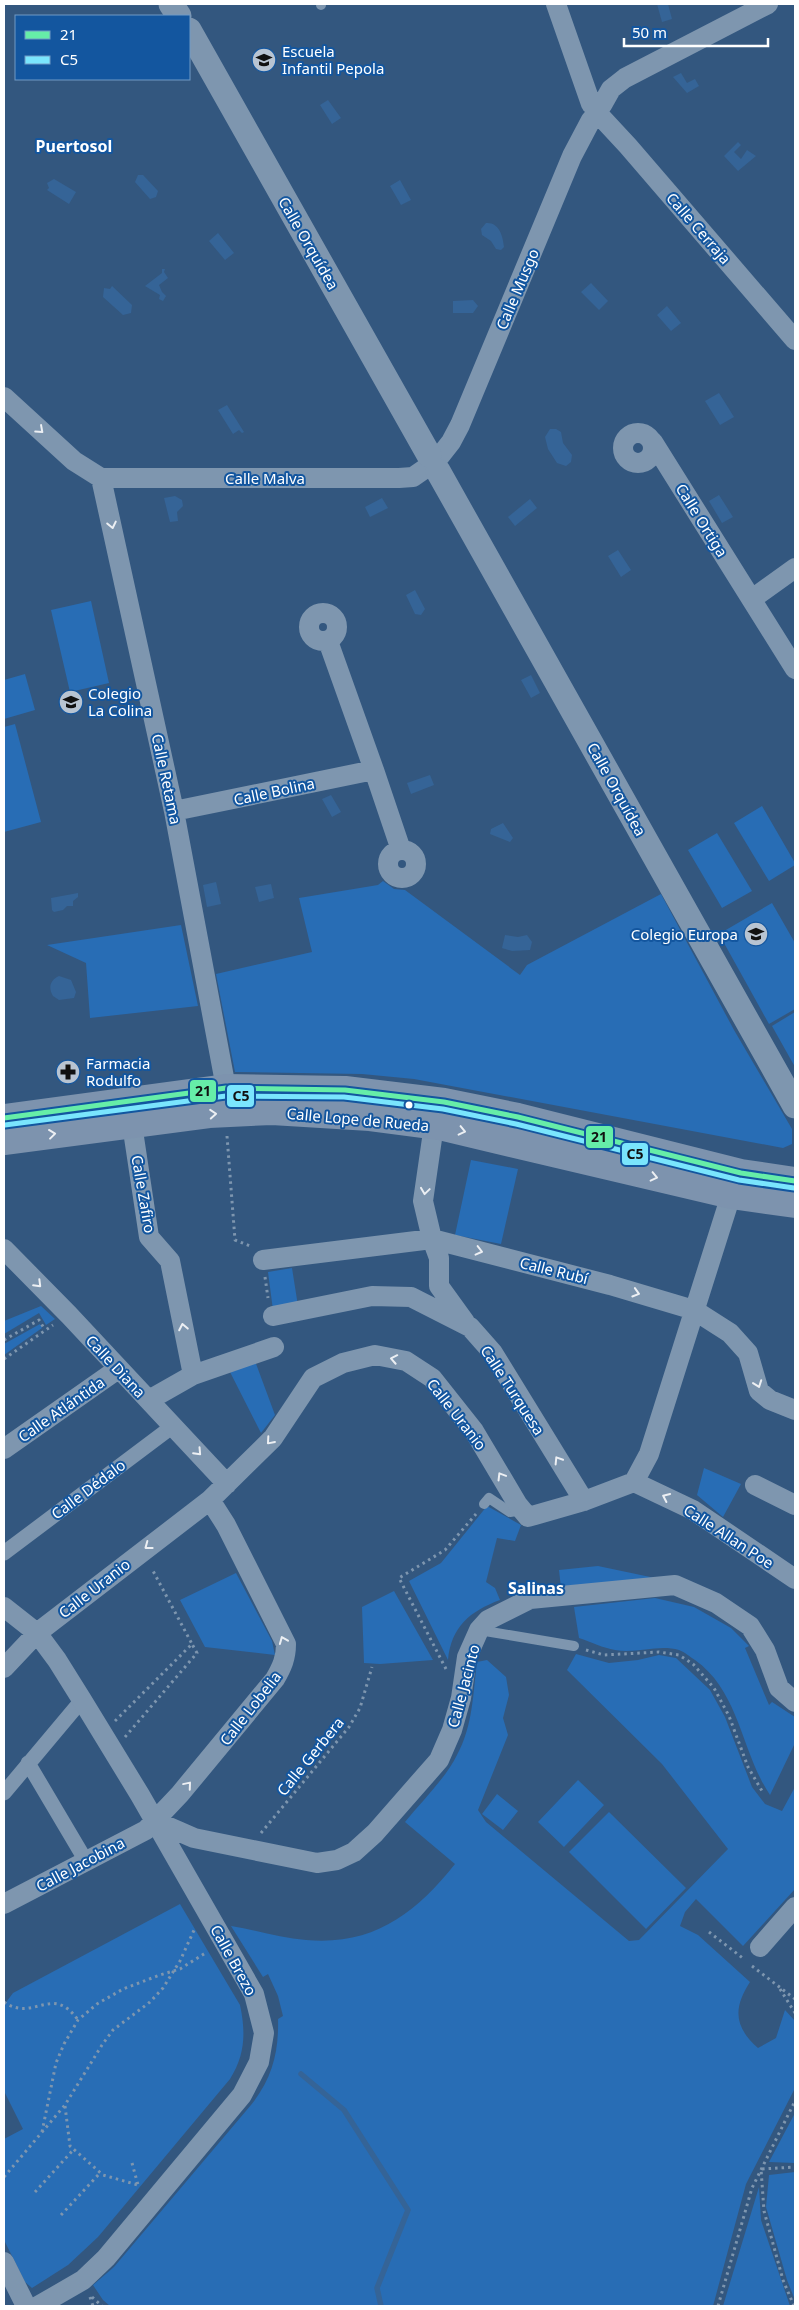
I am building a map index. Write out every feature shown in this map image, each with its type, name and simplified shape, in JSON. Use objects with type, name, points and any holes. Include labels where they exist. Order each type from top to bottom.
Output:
[{"type":"main road","name":"Calle Lope de Rueda","points":[[4,1118],[345,1090],[444,1102],[518,1117],[741,1173],[795,1181]]},
{"type":"main road","name":"Calle Lope de Rueda","points":[[4,1141],[132,1124],[224,1101],[272,1112],[370,1117],[434,1125],[731,1195],[795,1204]]},
{"type":"main road","name":"Calle Lope de Rueda","points":[[594,1136],[614,1132],[795,1165]]},
{"type":"street","points":[[171,4],[179,15]]},
{"type":"street","name":"Calle Cerraja","points":[[556,4],[596,112],[628,146],[795,340]]},
{"type":"street","name":"Calle Musgo","points":[[433,463],[451,442],[460,425],[572,156],[611,89],[625,78],[768,4]]},
{"type":"street","name":"Calle Orquídea","points":[[190,32],[795,1106]]},
{"type":"street","points":[[4,397],[74,461],[101,478]]},
{"type":"street","name":"Calle Ortiga","points":[[653,442],[795,669]]},
{"type":"street","name":"Calle Malva","points":[[101,478],[399,478],[413,477],[433,463]]},
{"type":"street","name":"Calle Retama","points":[[101,478],[174,811],[224,1101]]},
{"type":"street","points":[[752,599],[795,568]]},
{"type":"street","points":[[328,641],[402,850]]},
{"type":"street","name":"Calle Bolina","points":[[174,811],[374,770]]},
{"type":"street","name":"Calle Zafiro","points":[[132,1124],[150,1237],[170,1261],[192,1375]]},
{"type":"street","points":[[434,1125],[423,1201],[432,1239],[439,1258],[439,1286],[470,1327]]},
{"type":"street","points":[[522,1510],[528,1516],[584,1501],[634,1482],[649,1454],[731,1195]]},
{"type":"street","name":"Calle Rubí","points":[[263,1260],[432,1239],[610,1284],[694,1310],[730,1333],[748,1353],[759,1391],[770,1400],[795,1410]]},
{"type":"street","name":"Calle Diana","points":[[4,1249],[69,1315],[227,1484]]},
{"type":"street","name":"Calle Turquesa","points":[[273,1316],[372,1296],[411,1297],[470,1327],[493,1353],[584,1501]]},
{"type":"street","points":[[149,1400],[192,1375],[274,1346]]},
{"type":"street","name":"Calle Uranio","points":[[4,1668],[37,1633],[210,1500],[274,1438],[313,1378],[343,1363],[375,1355],[406,1361],[432,1378],[474,1431],[522,1510]]},
{"type":"street","name":"Calle Atlántida","points":[[4,1449],[118,1369]]},
{"type":"street","name":"Calle Dédalo","points":[[4,1552],[173,1426]]},
{"type":"street","name":"Calle Allan Poe","points":[[634,1482],[693,1510],[795,1579]]},
{"type":"street","points":[[755,1485],[795,1505]]},
{"type":"street","name":"Calle Lobelia","points":[[155,1821],[180,1794],[275,1679],[286,1655],[286,1644],[226,1525],[210,1500]]},
{"type":"street","name":"Calle Jacinto","points":[[155,1821],[194,1838],[317,1863],[337,1860],[354,1852],[375,1833],[439,1760],[452,1730],[461,1698],[468,1657],[480,1630],[488,1620],[530,1599],[675,1585],[716,1602],[750,1626],[765,1650],[779,1688],[795,1702]]},
{"type":"street","name":"Calle Brezo","points":[[4,1607],[37,1633],[57,1660],[82,1700],[106,1730],[155,1821],[254,1994],[264,2033],[259,2062],[242,2095],[106,2258],[83,2280],[38,2306]]},
{"type":"street","points":[[4,1792],[82,1700]]},
{"type":"street","points":[[28,1762],[86,1861]]},
{"type":"street","name":"Calle Jacobina","points":[[4,1904],[146,1830],[155,1821]]},
{"type":"street","points":[[760,1947],[795,1907]]},
{"type":"street","points":[[4,2262],[26,2306]]},
{"type":"lane","points":[[484,1504],[489,1498],[510,1512],[522,1510]]},
{"type":"lane","points":[[480,1630],[574,1646]]},
{"type":"path","points":[[224,1101],[235,1240],[260,1249],[268,1303],[273,1316]]},
{"type":"path","points":[[4,1340],[39,1320],[46,1329],[4,1358]]},
{"type":"path","points":[[461,1698],[399,1578],[445,1550],[464,1527]]},
{"type":"path","points":[[150,1565],[197,1653],[120,1742],[106,1730],[192,1644]]},
{"type":"path","points":[[574,1646],[604,1655],[660,1652],[679,1654],[693,1664],[714,1688],[729,1716],[748,1767],[762,1791]]},
{"type":"path","name":"Calle Gerbera","points":[[248,1849],[349,1727],[360,1708],[372,1667]]},
{"type":"path","points":[[4,2177],[65,2105],[114,2030],[150,2002],[163,1988],[197,1923]]},
{"type":"path","points":[[42,2133],[43,2118],[56,2063],[64,2044],[78,2020],[97,2004],[123,1989],[180,1969],[212,1949]]},
{"type":"path","points":[[778,1986],[795,2013]]},
{"type":"path","points":[[4,2002],[17,2010],[57,2003],[71,2010],[78,2020]]},
{"type":"path","points":[[718,2306],[752,2188],[795,2102]]},
{"type":"path","points":[[65,2105],[70,2146],[103,2176],[138,2185]]},
{"type":"path","points":[[35,2192],[74,2149]]},
{"type":"path","points":[[132,2163],[140,2190]]},
{"type":"path","points":[[760,2169],[795,2167]]},
{"type":"path","points":[[760,2169],[764,2211],[783,2280],[794,2306]]},
{"type":"path","points":[[61,2216],[100,2173]]},
{"type":"path","points":[[90,2295],[102,2306]]},
{"type":"shaded area","points":[[657,4],[668,4],[672,19],[662,22]]},
{"type":"shaded area","points":[[681,73],[687,83],[695,79],[699,86],[687,93],[673,77]]},
{"type":"shaded area","points":[[328,100],[341,118],[332,124],[320,105]]},
{"type":"shaded area","points":[[738,142],[741,145],[734,152],[741,159],[747,150],[756,156],[738,171],[724,156]]},
{"type":"shaded area","points":[[138,175],[143,175],[158,191],[156,197],[150,199],[135,182]]},
{"type":"shaded area","points":[[54,179],[76,192],[69,204],[47,190],[49,188],[47,183]]},
{"type":"shaded area","points":[[400,180],[411,200],[401,205],[390,186]]},
{"type":"shaded area","points":[[486,223],[494,225],[499,230],[503,238],[504,247],[501,250],[496,249],[491,241],[482,235],[481,229]]},
{"type":"shaded area","points":[[218,233],[234,253],[225,260],[209,241]]},
{"type":"shaded area","points":[[162,269],[165,269],[164,272],[168,278],[159,285],[166,296],[163,301],[159,299],[160,295],[145,286],[162,273]]},
{"type":"shaded area","points":[[591,283],[608,301],[599,310],[581,292]]},
{"type":"shaded area","points":[[112,286],[132,305],[131,313],[123,315],[103,297],[104,288],[110,289]]},
{"type":"shaded area","points":[[473,300],[478,306],[473,313],[453,313],[453,301]]},
{"type":"shaded area","points":[[667,306],[681,323],[671,331],[657,315]]},
{"type":"shaded area","points":[[719,393],[734,417],[720,425],[705,401]]},
{"type":"shaded area","points":[[227,405],[244,432],[242,433],[239,430],[233,434],[218,410]]},
{"type":"shaded area","points":[[550,429],[556,429],[561,432],[563,443],[572,455],[571,462],[566,466],[557,463],[548,449],[545,437]]},
{"type":"shaded area","points":[[719,495],[733,517],[722,523],[709,501]]},
{"type":"shaded area","points":[[175,496],[182,500],[183,506],[177,512],[178,521],[170,522],[164,498]]},
{"type":"shaded area","points":[[382,498],[388,508],[370,517],[365,507]]},
{"type":"shaded area","points":[[530,499],[537,508],[515,526],[508,517]]},
{"type":"shaded area","points":[[618,550],[631,570],[621,577],[608,556]]},
{"type":"shaded area","points":[[415,590],[425,609],[421,615],[415,614],[406,595]]},
{"type":"shaded area","points":[[91,601],[109,683],[70,692],[51,610]]},
{"type":"shaded area","points":[[25,674],[35,710],[4,719],[4,680]]},
{"type":"shaded area","points":[[531,675],[540,693],[531,698],[521,680]]},
{"type":"shaded area","points":[[15,724],[41,822],[4,832],[4,727]]},
{"type":"shaded area","points":[[430,775],[434,785],[411,794],[407,783]]},
{"type":"shaded area","points":[[331,795],[341,812],[332,817],[322,799]]},
{"type":"shaded area","points":[[762,806],[795,863],[795,865],[769,881],[734,823]]},
{"type":"shaded area","points":[[503,823],[513,838],[510,842],[490,834],[491,829]]},
{"type":"shaded area","points":[[717,833],[752,891],[722,908],[688,850]]},
{"type":"shaded area","points":[[383,881],[394,889],[405,890],[520,975],[527,965],[661,894],[734,1030],[792,1129],[792,1144],[783,1148],[414,1079],[362,1074],[235,1072],[216,974],[312,952],[299,898],[378,885]]},
{"type":"shaded area","points":[[216,882],[221,904],[207,907],[203,885]]},
{"type":"shaded area","points":[[271,884],[274,898],[259,902],[255,887]]},
{"type":"shaded area","points":[[78,893],[78,897],[73,901],[73,906],[67,906],[63,910],[54,912],[52,910],[51,898]]},
{"type":"shaded area","points":[[772,903],[795,943],[795,1009],[769,1024],[719,934]]},
{"type":"shaded area","points":[[181,925],[198,1006],[90,1018],[86,963],[47,945]]},
{"type":"shaded area","points":[[505,935],[518,937],[527,935],[532,942],[530,950],[512,951],[502,948]]},
{"type":"shaded area","points":[[59,976],[71,980],[76,992],[74,998],[59,1000],[53,996],[51,984]]},
{"type":"shaded area","points":[[795,1012],[795,1067],[772,1026]]},
{"type":"shaded area","points":[[471,1160],[518,1169],[501,1244],[455,1235]]},
{"type":"shaded area","points":[[292,1268],[298,1306],[273,1310],[268,1272]]},
{"type":"shaded area","points":[[41,1306],[55,1319],[46,1325],[39,1313],[4,1334],[4,1321]]},
{"type":"shaded area","points":[[40,1324],[42,1328],[4,1355],[4,1344]]},
{"type":"shaded area","points":[[255,1361],[275,1415],[261,1433],[230,1372]]},
{"type":"shaded area","points":[[704,1468],[741,1484],[723,1517],[697,1495]]},
{"type":"shaded area","points":[[487,1506],[521,1525],[515,1541],[497,1538],[486,1582],[495,1588],[500,1600],[480,1609],[464,1622],[453,1638],[448,1660],[409,1581],[441,1563]]},
{"type":"shaded area","points":[[598,1566],[655,1578],[561,1588],[559,1570]]},
{"type":"shaded area","points":[[236,1573],[272,1641],[275,1655],[205,1647],[180,1600]]},
{"type":"shaded area","points":[[394,1591],[433,1660],[380,1664],[364,1663],[362,1607]]},
{"type":"shaded area","points":[[655,1598],[694,1607],[731,1628],[749,1646],[745,1648],[769,1705],[772,1702],[795,1717],[795,1743],[770,1795],[752,1760],[731,1705],[710,1673],[695,1660],[681,1651],[671,1648],[623,1651],[579,1638],[574,1607]]},
{"type":"shaded area","points":[[576,1654],[609,1663],[638,1660],[659,1655],[676,1658],[710,1690],[725,1717],[752,1787],[765,1804],[782,1811],[795,1787],[795,1889],[743,1946],[696,1899],[685,1912],[680,1926],[698,1935],[750,1982],[741,2000],[739,2017],[740,2025],[744,2032],[758,2048],[776,2038],[785,2010],[795,2021],[794,2090],[746,2184],[713,2306],[110,2306],[103,2300],[93,2285],[114,2267],[251,2105],[264,2085],[273,2065],[277,2043],[278,2019],[283,2016],[278,1996],[268,1974],[263,1977],[231,1926],[287,1938],[306,1940],[330,1941],[352,1938],[372,1932],[391,1923],[408,1912],[440,1882],[455,1864],[405,1822],[446,1773],[462,1744],[469,1721],[477,1662],[487,1660],[506,1677],[509,1695],[503,1718],[508,1735],[478,1810],[486,1822],[629,1941],[639,1940],[728,1849],[662,1764],[567,1670]]},
{"type":"shaded area","points":[[578,1780],[604,1805],[564,1847],[538,1822]]},
{"type":"shaded area","points":[[497,1794],[518,1811],[503,1830],[482,1814]]},
{"type":"shaded area","points":[[609,1812],[686,1888],[646,1929],[569,1852]]},
{"type":"shaded area","points":[[180,1904],[240,2005],[243,2044],[239,2061],[230,2079],[98,2237],[68,2265],[32,2288],[25,2282],[4,2240],[4,2139],[23,2129],[4,2091],[4,2005],[13,1993]]},
{"type":"shaded area","points":[[795,2113],[795,2163],[769,2162]]},
{"type":"shaded area","points":[[795,2172],[795,2300],[787,2280],[766,2207],[769,2175]]},
{"type":"shaded area","points":[[759,2187],[761,2220],[790,2306],[723,2306]]},
{"type":"waterway","points":[[301,2074],[344,2110],[408,2210],[377,2288],[381,2306]]},
{"type":"transit line","name":"21","points":[[4,1118],[226,1088],[345,1090],[444,1102],[518,1117],[741,1173],[795,1181]]},
{"type":"transit line","name":"C5","points":[[5,1125],[226,1096],[344,1097],[443,1109],[516,1124],[739,1180],[794,1188]]},
{"type":"place","name":"Escuela Infantil Pepola","points":[[264,60]]},
{"type":"place","name":"Colegio La Colina","points":[[71,702]]},
{"type":"place","name":"Colegio Europa","points":[[756,934]]},
{"type":"place","name":"Farmacia Rodulfo","points":[[68,1072]]},
{"type":"district","name":"Puertosol","points":[[74,146]]},
{"type":"district","name":"Salinas","points":[[536,1588]]}]
